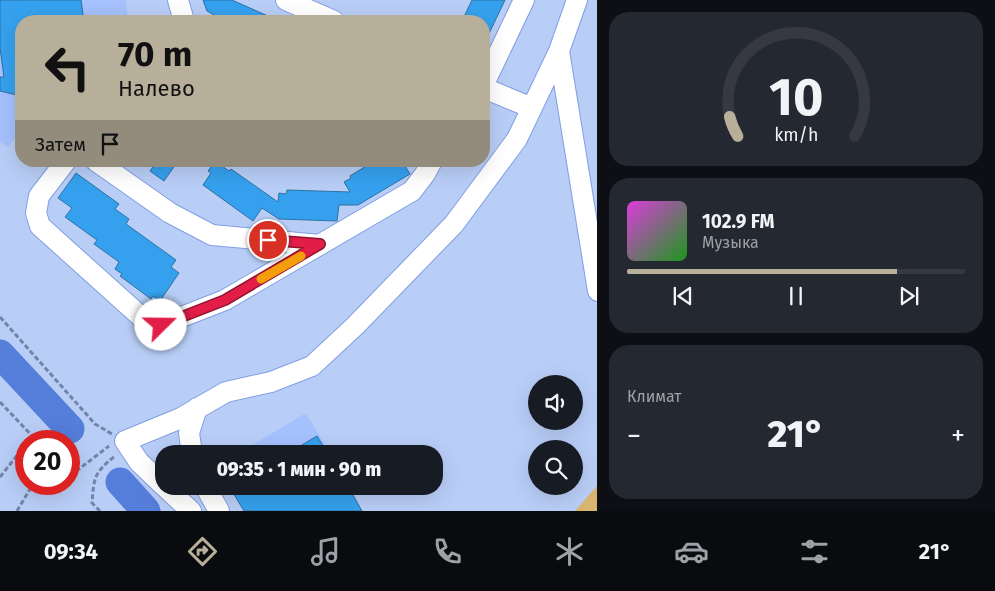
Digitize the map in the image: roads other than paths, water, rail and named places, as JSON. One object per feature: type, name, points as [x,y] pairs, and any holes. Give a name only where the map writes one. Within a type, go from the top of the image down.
[{"type":"street","points":[[178,0],[182,15]]},
{"type":"street","points":[[286,0],[320,15]]},
{"type":"street","points":[[490,71],[524,0]]},
{"type":"street","points":[[155,477],[120,445],[181,418],[226,392],[271,382],[312,366],[356,326],[454,224],[517,139],[560,51],[577,0]]},
{"type":"street","points":[[560,51],[597,281]]},
{"type":"street","points":[[490,90],[532,108]]},
{"type":"street","points":[[61,167],[39,196],[36,213],[40,226],[149,324],[161,325],[225,300],[412,191],[429,167]]},
{"type":"street","points":[[105,167],[170,213],[212,235],[320,244]]},
{"type":"street","points":[[191,445],[189,433],[197,408]]},
{"type":"street","points":[[174,495],[191,511]]},
{"type":"street","points":[[210,495],[219,511]]},
{"type":"waterway","points":[[0,354],[70,429]]},
{"type":"waterway","points":[[120,482],[146,511]]}]
